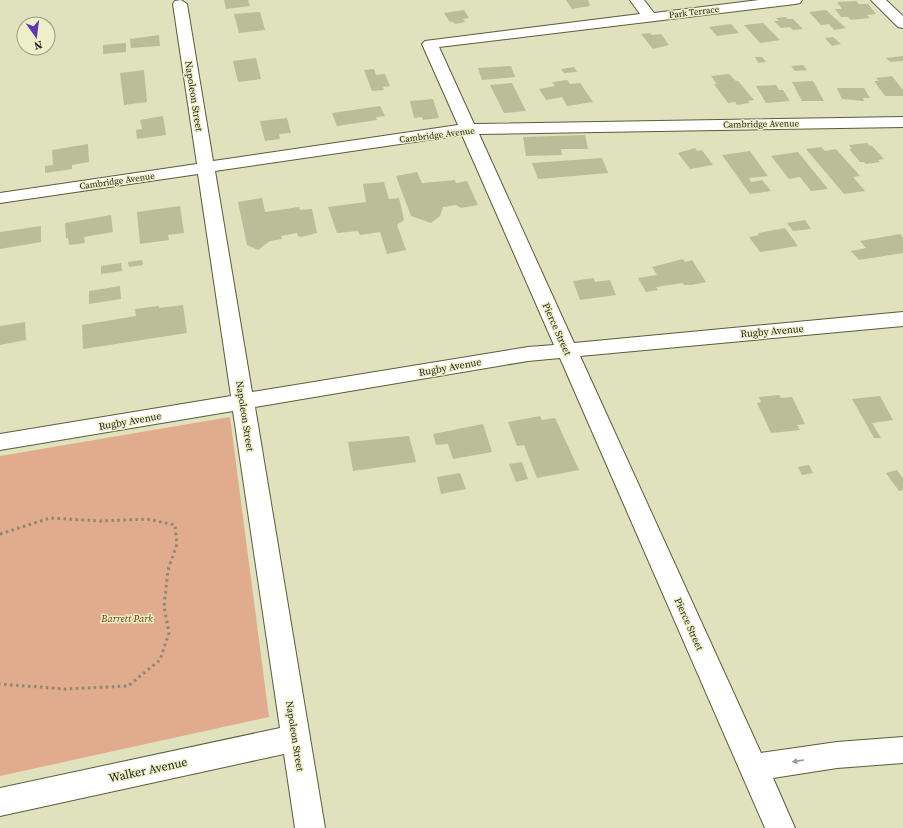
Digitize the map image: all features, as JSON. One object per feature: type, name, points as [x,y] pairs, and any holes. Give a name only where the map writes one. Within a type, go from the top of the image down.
[{"type":"street","points":[[637,0],[657,17]]},
{"type":"street","name":"Park Terrace","points":[[657,17],[796,0]]},
{"type":"street","points":[[878,0],[903,24]]},
{"type":"street","name":"Napoleon Street","points":[[180,4],[310,828]]},
{"type":"street","name":"Pierce Street","points":[[657,17],[430,44],[780,828]]},
{"type":"street","name":"Cambridge Avenue","points":[[0,198],[468,129],[903,122]]},
{"type":"street","name":"Rugby Avenue","points":[[0,442],[528,354],[903,319]]},
{"type":"street","name":"Walker Avenue","points":[[0,802],[296,738]]},
{"type":"street","points":[[753,768],[836,755],[903,750]]},
{"type":"path","points":[[0,534],[50,518],[101,521],[147,520],[175,526],[178,544],[168,570],[164,606],[168,633],[160,660],[128,686],[65,689],[0,684]]},
{"type":"green space","name":"Barrett Park","points":[[230,417],[269,717],[0,776],[0,456]]},
{"type":"building","points":[[224,0],[248,0],[250,6],[226,9]]},
{"type":"building","points":[[566,0],[588,0],[590,6],[572,9]]},
{"type":"building","points":[[856,1],[859,4],[868,4],[876,14],[867,15],[870,18],[851,20],[848,17],[841,17],[835,9],[842,9],[837,2]]},
{"type":"building","points":[[464,10],[469,18],[463,19],[465,22],[455,24],[450,22],[444,13]]},
{"type":"building","points":[[826,10],[846,28],[834,30],[829,24],[821,25],[809,12]]},
{"type":"building","points":[[260,12],[265,30],[239,33],[234,14]]},
{"type":"building","points":[[786,17],[788,19],[793,19],[803,29],[793,30],[790,27],[781,28],[774,21],[779,21],[776,18]]},
{"type":"building","points":[[763,23],[780,40],[760,43],[744,25]]},
{"type":"building","points":[[731,24],[739,33],[717,36],[709,27]]},
{"type":"building","points":[[650,33],[652,35],[661,34],[669,45],[653,49],[641,34]]},
{"type":"building","points":[[159,35],[160,46],[131,48],[130,39]]},
{"type":"building","points":[[833,37],[841,44],[832,46],[825,38]]},
{"type":"building","points":[[126,43],[126,52],[103,54],[103,45]]},
{"type":"building","points":[[903,56],[903,61],[890,62],[886,58]]},
{"type":"building","points":[[755,57],[762,57],[766,62],[758,63]]},
{"type":"building","points":[[256,58],[261,79],[238,82],[233,61]]},
{"type":"building","points":[[803,65],[807,70],[795,71],[791,66]]},
{"type":"building","points":[[511,66],[515,77],[482,80],[478,68]]},
{"type":"building","points":[[574,67],[577,72],[564,73],[561,69]]},
{"type":"building","points":[[374,69],[376,75],[385,74],[390,86],[383,87],[384,90],[372,91],[364,70]]},
{"type":"building","points":[[144,70],[147,102],[124,105],[120,73]]},
{"type":"building","points":[[729,74],[736,81],[738,81],[754,100],[748,101],[750,103],[737,105],[735,102],[728,103],[714,84],[717,84],[711,76]]},
{"type":"building","points":[[892,76],[903,90],[903,96],[885,96],[874,81],[879,81],[876,78]]},
{"type":"building","points":[[567,80],[570,84],[580,83],[593,102],[567,106],[562,97],[546,100],[539,89],[555,86],[552,82]]},
{"type":"building","points":[[813,81],[824,101],[802,101],[792,82]]},
{"type":"building","points":[[512,83],[526,111],[504,113],[490,85]]},
{"type":"building","points":[[776,85],[779,90],[783,90],[790,101],[766,103],[756,86]]},
{"type":"building","points":[[837,88],[864,88],[870,98],[863,98],[864,101],[842,99]]},
{"type":"building","points":[[433,99],[439,118],[423,120],[422,117],[414,118],[410,101]]},
{"type":"building","points":[[380,106],[385,116],[376,117],[377,120],[337,126],[332,113]]},
{"type":"building","points":[[163,116],[166,135],[137,139],[136,130],[142,129],[140,120]]},
{"type":"building","points":[[287,118],[291,133],[279,134],[280,139],[265,141],[260,121]]},
{"type":"building","points":[[585,135],[588,149],[561,149],[562,155],[526,156],[523,137]]},
{"type":"building","points":[[867,143],[872,146],[884,159],[878,160],[880,162],[866,164],[864,162],[860,162],[849,149],[852,149],[849,145]]},
{"type":"building","points":[[88,144],[89,162],[72,165],[72,169],[45,173],[45,166],[53,165],[52,150]]},
{"type":"building","points":[[821,147],[825,151],[836,149],[860,176],[853,177],[865,191],[844,194],[806,149]]},
{"type":"building","points":[[695,148],[697,151],[702,150],[713,165],[690,169],[678,153]]},
{"type":"building","points":[[750,151],[768,176],[749,178],[751,182],[762,180],[771,191],[750,194],[722,155]]},
{"type":"building","points":[[798,152],[828,189],[811,191],[800,177],[789,179],[771,156]]},
{"type":"building","points":[[602,158],[608,173],[538,179],[532,163]]},
{"type":"building","points":[[417,172],[422,183],[455,180],[456,183],[467,181],[478,205],[461,208],[456,205],[443,207],[440,216],[431,223],[411,216],[396,176]]},
{"type":"building","points":[[384,182],[389,199],[399,198],[404,220],[397,225],[406,250],[387,254],[380,232],[360,235],[358,231],[337,233],[328,207],[366,202],[363,184]]},
{"type":"building","points":[[262,198],[265,212],[299,207],[300,210],[312,209],[317,233],[301,237],[298,236],[297,233],[281,236],[282,239],[270,241],[258,250],[247,245],[238,202]]},
{"type":"building","points":[[180,206],[184,233],[168,235],[169,240],[140,244],[137,212]]},
{"type":"building","points":[[111,215],[113,232],[84,237],[85,243],[69,245],[68,238],[66,238],[65,223]]},
{"type":"building","points":[[805,220],[811,229],[793,231],[787,223]]},
{"type":"building","points":[[41,226],[41,242],[0,249],[0,232]]},
{"type":"building","points":[[785,228],[798,246],[760,252],[749,237],[759,235],[758,233]]},
{"type":"building","points":[[900,234],[903,238],[903,253],[859,260],[851,251],[866,248],[860,241]]},
{"type":"building","points":[[683,259],[685,262],[692,260],[706,282],[691,285],[684,285],[683,283],[656,287],[658,290],[646,292],[638,278],[657,275],[652,267]]},
{"type":"building","points":[[142,260],[143,265],[129,267],[128,262]]},
{"type":"building","points":[[121,263],[122,271],[101,274],[101,266]]},
{"type":"building","points":[[594,278],[595,282],[610,280],[616,295],[580,300],[573,281]]},
{"type":"building","points":[[120,286],[121,299],[89,304],[89,291]]},
{"type":"building","points":[[183,305],[187,333],[83,349],[82,325],[136,316],[135,309]]},
{"type":"building","points":[[25,322],[26,340],[0,345],[0,326]]},
{"type":"building","points":[[779,395],[781,398],[792,397],[805,424],[797,425],[800,430],[771,433],[757,403],[761,402],[759,397]]},
{"type":"building","points":[[880,396],[893,420],[872,423],[881,438],[874,438],[852,399]]},
{"type":"building","points":[[540,416],[542,420],[555,418],[579,470],[537,478],[524,445],[517,446],[508,422]]},
{"type":"building","points":[[483,424],[492,452],[453,459],[448,444],[436,445],[433,434]]},
{"type":"building","points":[[409,436],[416,462],[353,471],[348,442]]},
{"type":"building","points":[[522,462],[528,479],[516,482],[509,464]]},
{"type":"building","points":[[809,465],[813,473],[802,475],[798,467]]},
{"type":"building","points":[[897,470],[903,478],[903,490],[899,491],[886,473]]},
{"type":"building","points":[[460,473],[466,489],[441,494],[437,477]]}]
